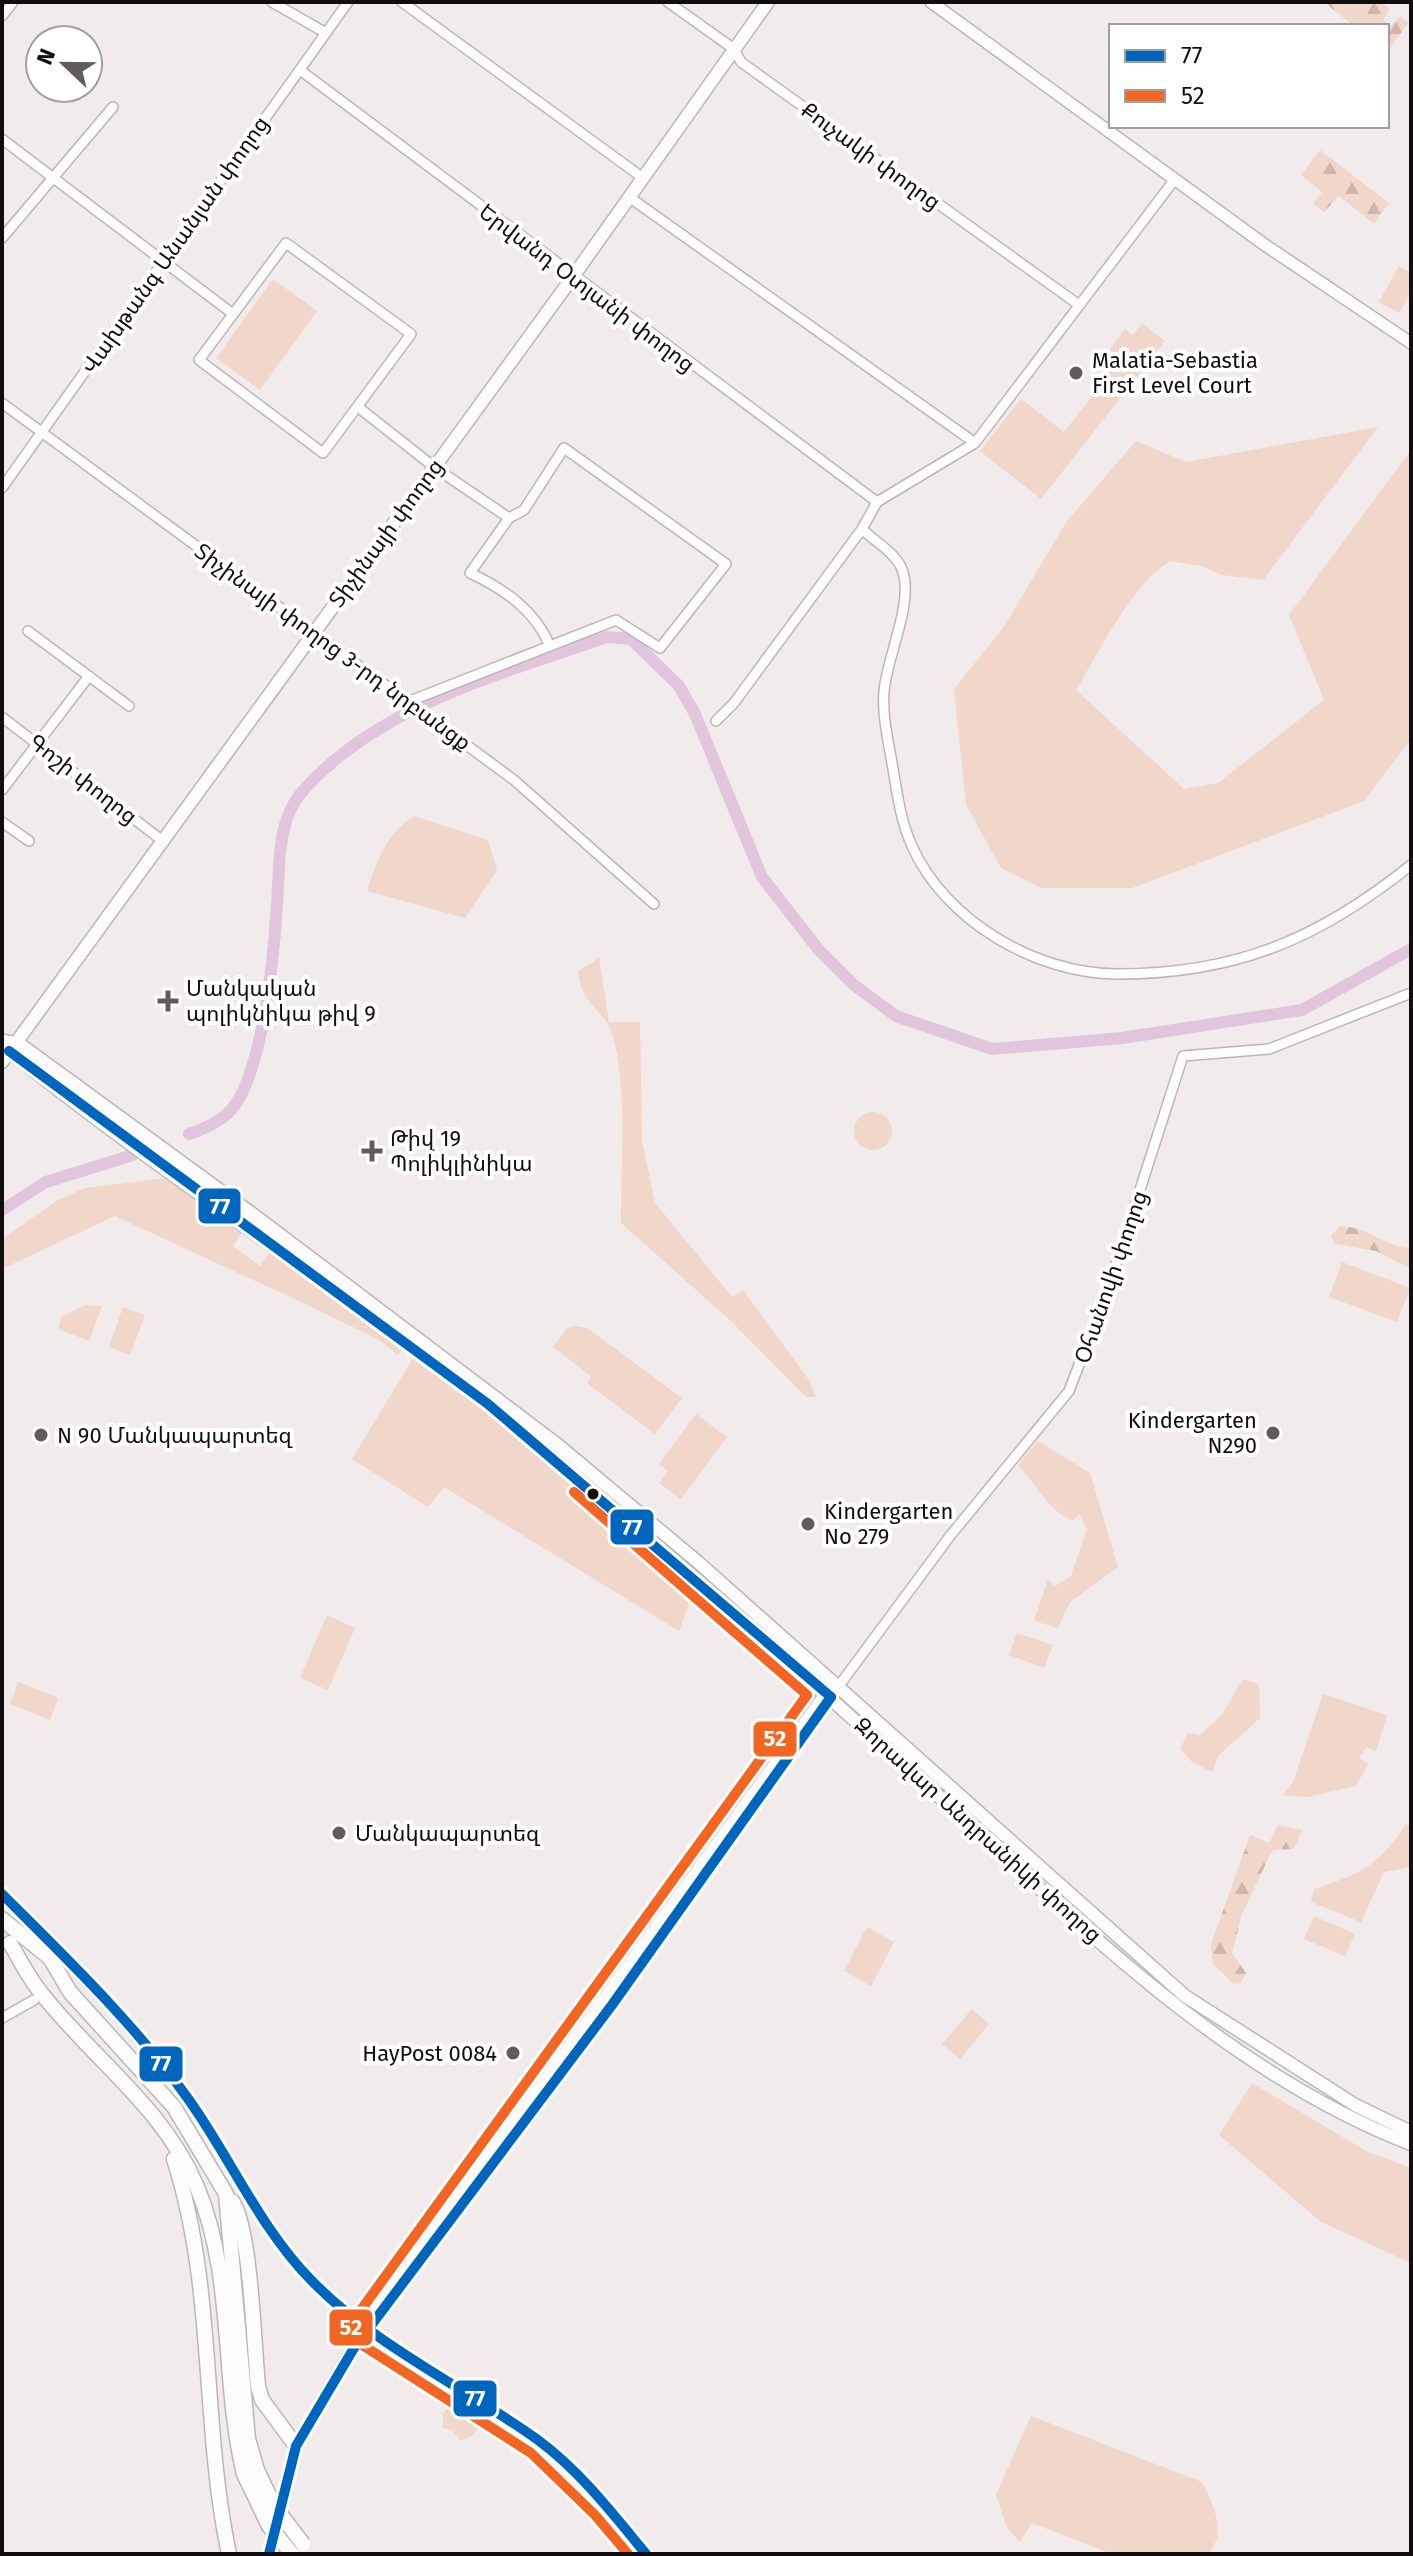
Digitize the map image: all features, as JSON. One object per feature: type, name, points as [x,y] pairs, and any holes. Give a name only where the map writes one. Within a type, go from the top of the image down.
[{"type":"highway","points":[[2,1919],[72,1973]]},
{"type":"highway","points":[[6,1939],[50,1958],[70,1992],[174,2107],[226,2194],[239,2218],[249,2283],[258,2386],[262,2400],[296,2446]]},
{"type":"highway","points":[[6,1939],[40,1993],[156,2119],[196,2184],[218,2251],[227,2379],[250,2472],[303,2551]]},
{"type":"highway","points":[[167,2136],[188,2203],[200,2264],[219,2500],[229,2554]]},
{"type":"highway","points":[[226,2194],[250,2472]]},
{"type":"main road","name":"Տիչինայի փողոց","points":[[6,1047],[164,842],[768,2]]},
{"type":"main road","name":"Զորավար Անդրանիկի փողոց","points":[[6,1047],[412,1339],[616,1502],[1185,1996],[1355,2105],[1411,2132]]},
{"type":"main road","name":"Զորավար Անդրանիկի փողոց","points":[[832,1690],[1170,2003],[1349,2117],[1411,2144]]},
{"type":"main road","name":"Օհանովի փողոց","points":[[269,2554],[296,2446],[354,2348],[612,2005],[832,1690]]},
{"type":"main road","points":[[2,1894],[188,2098],[288,2254],[366,2330],[540,2442],[605,2505],[646,2554]]},
{"type":"street","points":[[2,16],[13,2]]},
{"type":"street","points":[[272,2],[326,33]]},
{"type":"street","name":"Վախթանգ Անանյան փողոց","points":[[2,488],[348,2]]},
{"type":"street","points":[[402,2],[643,178]]},
{"type":"street","name":"Քուչակի փողոց","points":[[668,2],[734,49],[741,62],[1079,305]]},
{"type":"street","points":[[931,2],[1175,179],[1411,343]]},
{"type":"street","name":"Երվանդ Օտյանի փողոց","points":[[300,70],[572,278],[877,502]]},
{"type":"street","points":[[2,238],[113,107]]},
{"type":"street","points":[[2,139],[233,314]]},
{"type":"street","points":[[716,721],[734,703],[862,529],[877,502],[975,443],[1175,179]]},
{"type":"street","points":[[629,197],[975,443]]},
{"type":"street","points":[[286,243],[408,330],[409,337],[323,453],[200,364],[201,357],[233,314],[286,243]]},
{"type":"street","name":"Տիչինայի փողոց 3-րդ նրբանցք","points":[[2,403],[514,780],[604,856],[654,904]]},
{"type":"street","points":[[358,407],[434,467],[509,518]]},
{"type":"street","points":[[410,701],[550,646],[616,620],[660,648],[726,564],[564,448],[524,510],[509,518],[470,573],[515,599],[541,624],[550,646]]},
{"type":"street","points":[[862,529],[895,557],[903,571],[905,590],[884,693],[899,807],[911,844],[927,874],[948,899],[1013,945],[1065,969],[1097,974],[1184,971],[1232,964],[1276,950],[1311,931],[1411,865]]},
{"type":"street","points":[[28,631],[129,706]]},
{"type":"street","points":[[2,790],[89,676]]},
{"type":"street","name":"Գոշի փողոց","points":[[2,717],[164,842]]},
{"type":"street","points":[[2,822],[29,841]]},
{"type":"street","name":"Օհանովի փողոց","points":[[832,1690],[998,1474],[1048,1421],[1069,1391],[1082,1365],[1183,1056],[1269,1049],[1411,993]]},
{"type":"street","points":[[2,2018],[34,2000]]},
{"type":"green space","points":[[1324,2],[1381,2],[1390,9],[1383,20],[1388,24],[1352,24]]},
{"type":"green space","points":[[1400,16],[1408,23],[1389,50],[1389,24],[1391,26]]},
{"type":"green space","points":[[1320,150],[1389,203],[1374,224],[1339,196],[1324,212],[1313,204],[1322,192],[1301,175]]},
{"type":"green space","points":[[1399,266],[1411,273],[1411,292],[1399,313],[1379,302]]},
{"type":"green space","points":[[273,279],[317,311],[260,390],[216,358]]},
{"type":"green space","points":[[1142,323],[1165,341],[1041,499],[980,451],[1021,399],[1064,432],[1108,376],[1104,372],[1115,357],[1108,351],[1125,329],[1133,335]]},
{"type":"green space","points":[[1378,427],[1263,580],[1222,575],[1201,566],[1170,561],[1129,602],[1076,690],[1184,789],[1218,783],[1324,700],[1289,615],[1411,450],[1411,739],[1364,801],[1132,888],[1041,888],[1001,868],[966,805],[954,689],[1003,628],[1067,521],[1136,441],[1186,462]]},
{"type":"green space","points":[[414,816],[488,840],[497,870],[465,918],[367,891],[390,839]]},
{"type":"green space","points":[[599,958],[609,1022],[640,1022],[642,1141],[655,1203],[732,1297],[743,1290],[809,1380],[816,1397],[806,1397],[731,1321],[621,1223],[622,1108],[618,1062],[611,1029],[584,994],[578,971]]},
{"type":"green space","points":[[873,1112],[887,1117],[892,1131],[887,1145],[873,1150],[859,1145],[854,1131],[859,1117]]},
{"type":"green space","points":[[174,1177],[248,1224],[233,1246],[260,1266],[276,1244],[407,1340],[398,1355],[378,1339],[115,1216],[2,1269],[2,1239],[58,1200],[85,1188]]},
{"type":"green space","points":[[1340,1226],[1359,1229],[1392,1244],[1411,1248],[1411,1269],[1376,1251],[1335,1244],[1331,1236]]},
{"type":"green space","points":[[1342,1262],[1410,1288],[1397,1322],[1329,1297]]},
{"type":"green space","points":[[85,1305],[102,1306],[89,1341],[58,1329],[61,1317]]},
{"type":"green space","points":[[123,1307],[145,1315],[130,1355],[109,1347]]},
{"type":"green space","points":[[567,1328],[587,1328],[682,1398],[655,1434],[587,1383],[591,1376],[553,1347]]},
{"type":"green space","points":[[418,1350],[696,1586],[679,1631],[444,1487],[428,1507],[352,1459]]},
{"type":"green space","points":[[696,1414],[727,1437],[681,1499],[659,1483],[668,1471],[659,1464]]},
{"type":"green space","points":[[1038,1441],[1090,1473],[1118,1567],[1070,1602],[1058,1628],[1034,1621],[1048,1579],[1055,1586],[1071,1576],[1087,1529],[1079,1514],[1073,1521],[1056,1510],[1018,1465]]},
{"type":"green space","points":[[327,1615],[355,1628],[328,1690],[300,1678]]},
{"type":"green space","points":[[1017,1633],[1053,1645],[1044,1668],[1009,1655]]},
{"type":"green space","points":[[1243,1679],[1259,1684],[1260,1718],[1219,1755],[1212,1772],[1192,1762],[1180,1749],[1188,1733],[1200,1735],[1221,1716]]},
{"type":"green space","points":[[18,1682],[58,1698],[50,1720],[10,1704]]},
{"type":"green space","points":[[1323,1694],[1387,1715],[1376,1751],[1366,1747],[1359,1758],[1368,1764],[1356,1786],[1307,1797],[1283,1795],[1293,1782]]},
{"type":"green space","points":[[1406,1824],[1411,1827],[1411,1867],[1384,1872],[1361,1922],[1311,1902],[1314,1889],[1356,1873],[1377,1859]]},
{"type":"green space","points":[[1278,1825],[1302,1830],[1294,1849],[1274,1850],[1269,1857],[1242,1914],[1232,1953],[1246,1973],[1241,1983],[1234,1984],[1213,1964],[1211,1944],[1250,1835],[1269,1843]]},
{"type":"green space","points":[[1314,1916],[1355,1934],[1345,1956],[1304,1939]]},
{"type":"green space","points":[[867,1927],[894,1942],[871,1986],[844,1971]]},
{"type":"green space","points":[[972,2009],[989,2024],[960,2059],[942,2044]]},
{"type":"green space","points":[[1252,2083],[1368,2152],[1411,2168],[1411,2263],[1321,2222],[1219,2135]]},
{"type":"green space","points":[[452,2401],[482,2423],[472,2436],[461,2441],[452,2430],[443,2428],[443,2414]]},
{"type":"green space","points":[[1031,2416],[1202,2482],[1217,2518],[1214,2546],[1208,2554],[1112,2554],[1032,2523],[1020,2542],[1007,2528],[996,2495]]},
{"type":"waterway","points":[[189,1134],[212,1125],[231,1110],[251,1070],[270,982],[283,832],[301,793],[331,763],[403,715],[483,680],[606,637],[631,639],[679,686],[695,714],[762,877],[818,949],[854,985],[896,1016],[992,1049],[1122,1038],[1302,1010],[1411,949]]},
{"type":"waterway","points":[[2,1210],[46,1182],[133,1155]]},
{"type":"transit line","name":"77","points":[[9,1051],[488,1404],[831,1697]]},
{"type":"transit line","name":"52","points":[[574,1492],[807,1695],[353,2321],[350,2330],[356,2341],[531,2453],[595,2515],[628,2554]]},
{"type":"transit line","name":"77","points":[[269,2554],[296,2446],[354,2348],[612,2005],[831,1697]]},
{"type":"transit line","name":"77","points":[[2,1894],[100,1993],[168,2072],[276,2238],[311,2280],[363,2326],[553,2452],[595,2494],[646,2554]]},
{"type":"place","name":"Malatia-Sebastia First Level Court","points":[[1076,373]]},
{"type":"place","name":"Մանկական պոլիկնիկա թիվ 9","points":[[168,1001]]},
{"type":"place","name":"Թիվ 19 Պոլիկլինիկա","points":[[372,1151]]},
{"type":"place","name":"Kindergarten N290","points":[[1273,1433]]},
{"type":"place","name":"N 90 Մանկապարտեզ","points":[[41,1435]]},
{"type":"place","name":"Kindergarten No 279","points":[[808,1524]]},
{"type":"place","name":"Մանկապարտեզ","points":[[339,1833]]},
{"type":"place","name":"HayPost 0084","points":[[513,2053]]}]
